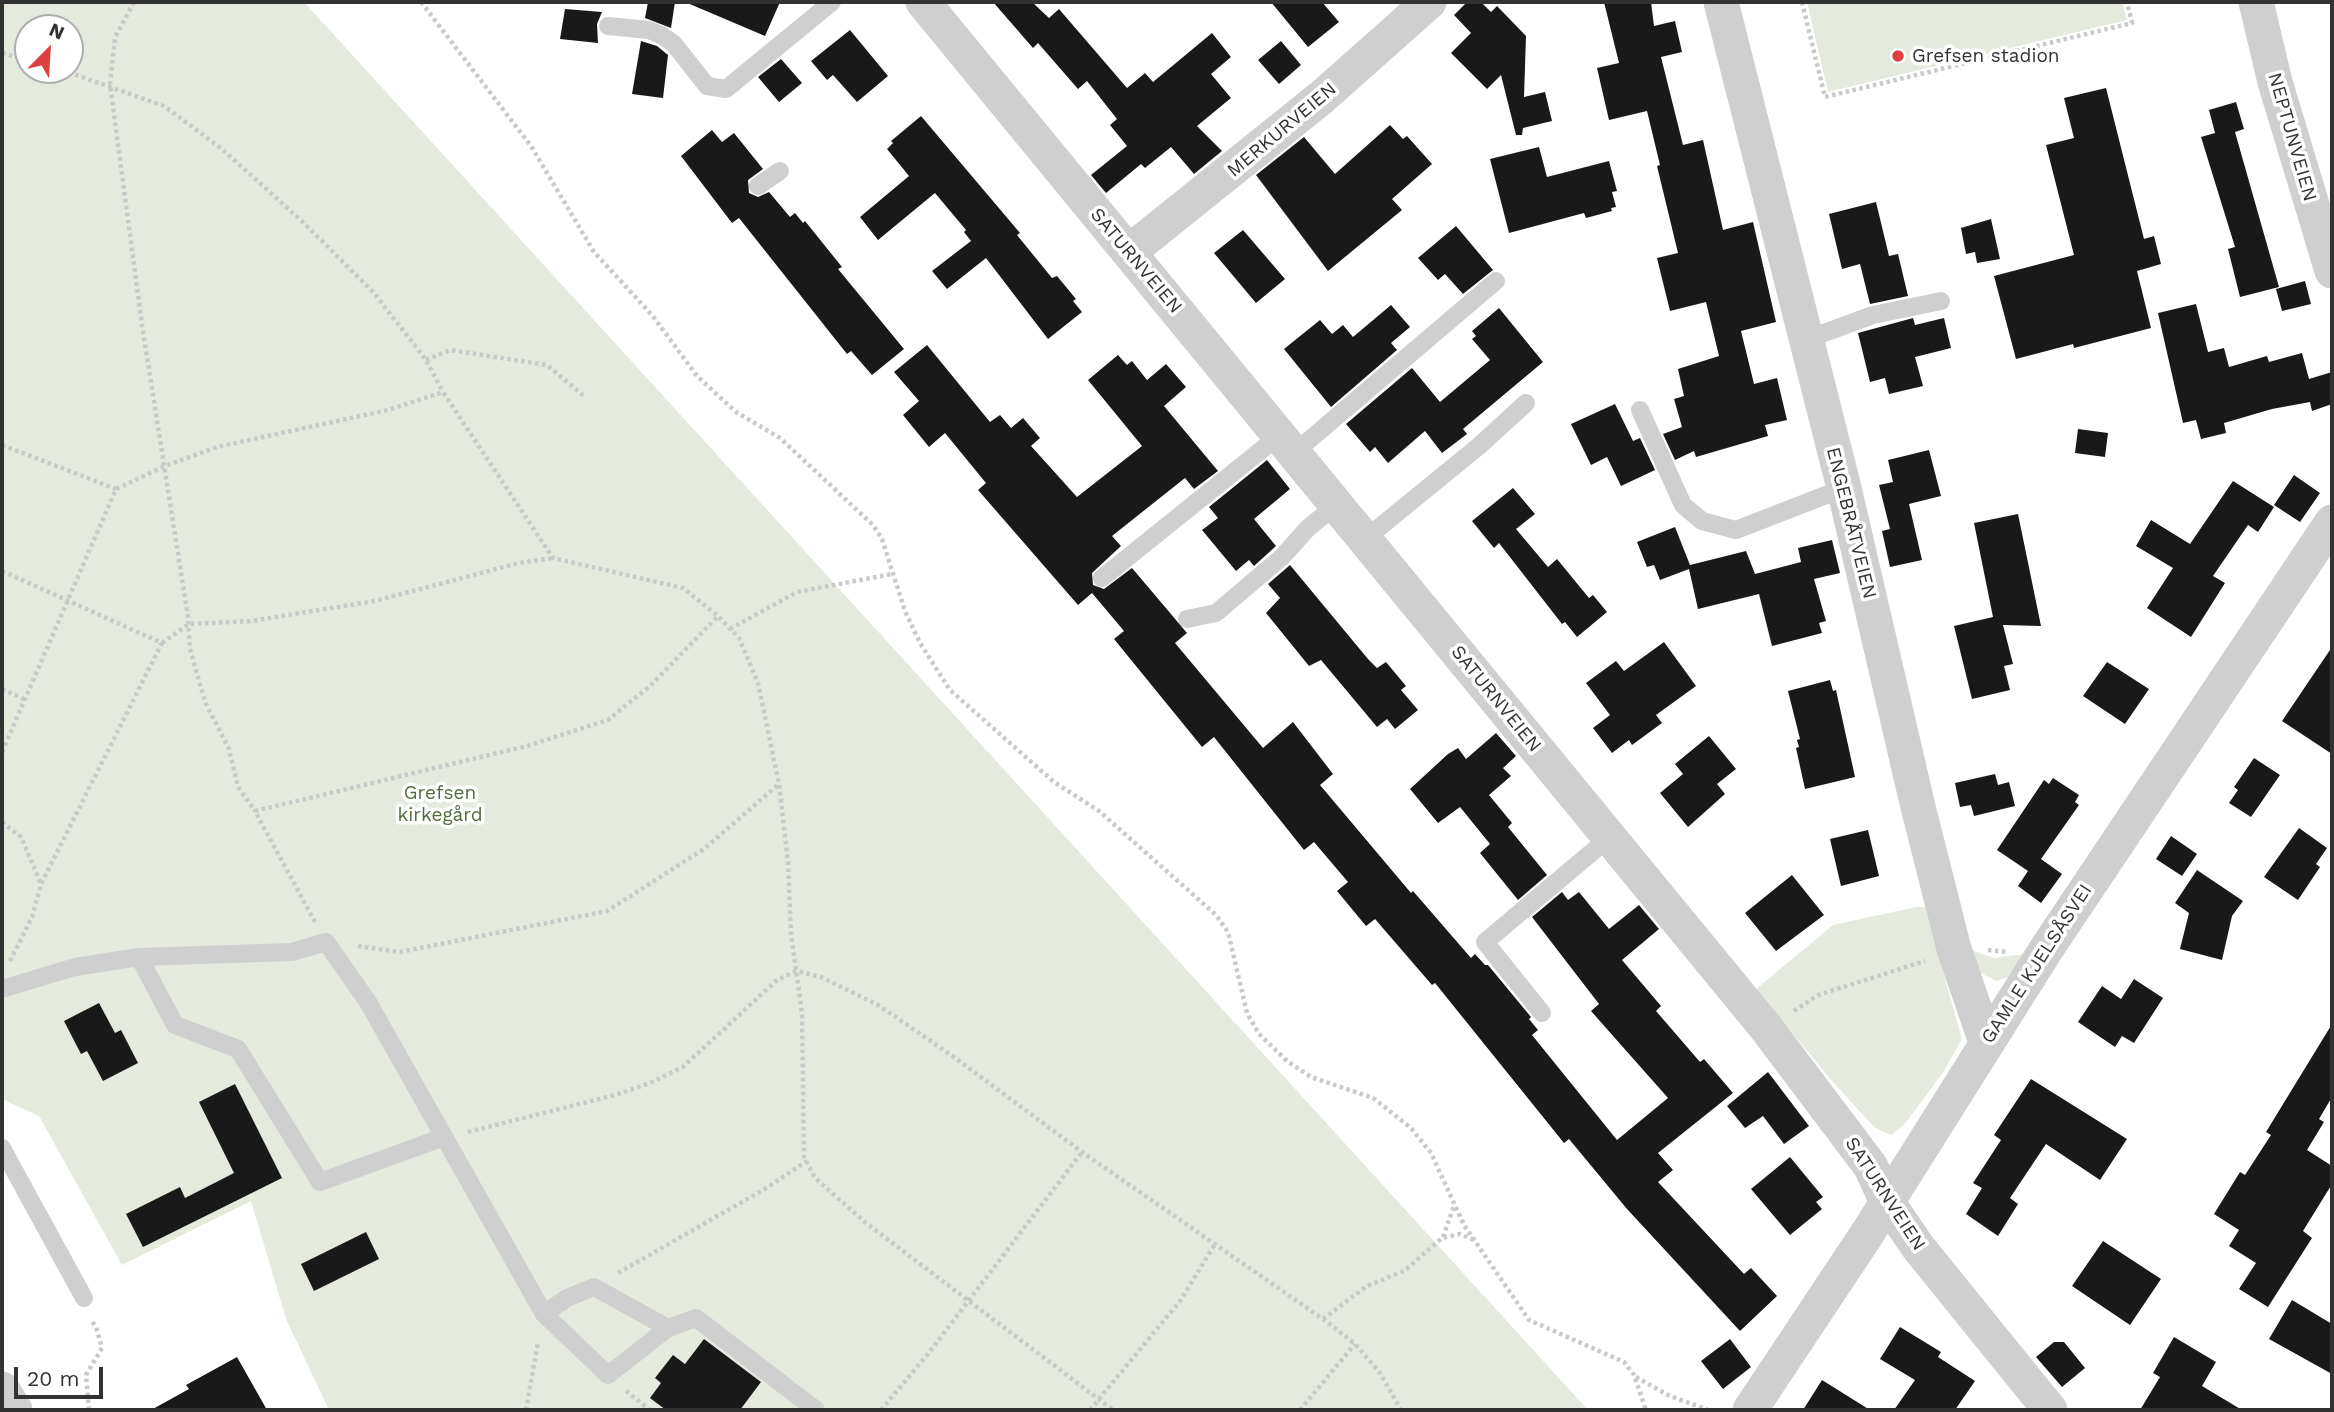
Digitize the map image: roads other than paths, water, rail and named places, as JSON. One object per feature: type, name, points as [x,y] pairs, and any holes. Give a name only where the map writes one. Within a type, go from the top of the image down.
[{"type":"street","name":"SATURNVEIEN","points":[[923,2],[1137,269],[1288,444],[1372,556],[1579,788],[1609,837],[1767,1029],[1871,1167],[1886,1200],[1919,1247],[2050,1410]]},
{"type":"street","name":"MERKURVEIEN","points":[[1137,269],[1429,2]]},
{"type":"street","name":"ENGEBRÅTVEIEN","points":[[1721,2],[1844,488],[1917,807],[1954,948],[1986,1042]]},
{"type":"street","name":"NEPTUNVEIEN","points":[[2256,2],[2275,82],[2332,271]]},
{"type":"street","name":"GAMLE KJELSÅSVEI","points":[[1750,1410],[2047,948],[2332,522]]},
{"type":"street","points":[[2,1389],[15,1410]]},
{"type":"lane","points":[[608,26],[649,30],[663,36],[674,44],[707,86],[717,90],[726,89],[832,2]]},
{"type":"lane","points":[[758,186],[780,171]]},
{"type":"lane","points":[[1102,578],[1288,444],[1496,281]]},
{"type":"lane","points":[[1805,340],[1873,315],[1941,301]]},
{"type":"lane","points":[[1372,556],[1479,446],[1526,403]]},
{"type":"lane","points":[[1640,410],[1683,505],[1702,521],[1735,530],[1844,488]]},
{"type":"lane","points":[[1187,619],[1216,613],[1282,557],[1308,528],[1336,505]]},
{"type":"lane","points":[[1542,1013],[1485,942],[1609,837]]},
{"type":"lane","points":[[2,989],[75,967],[139,957],[292,952],[326,942],[368,1002],[544,1314],[608,1375],[668,1328],[696,1318],[816,1410]]},
{"type":"lane","points":[[139,957],[175,1025],[238,1048],[320,1182],[444,1137]]},
{"type":"lane","points":[[2,1148],[84,1298]]},
{"type":"lane","points":[[544,1314],[567,1298],[594,1287],[668,1328]]},
{"type":"place","name":"Grefsen stadion","points":[[1898,56]]},
{"type":"park label","name":"Grefsen kirkegård","points":[[440,804]]}]
